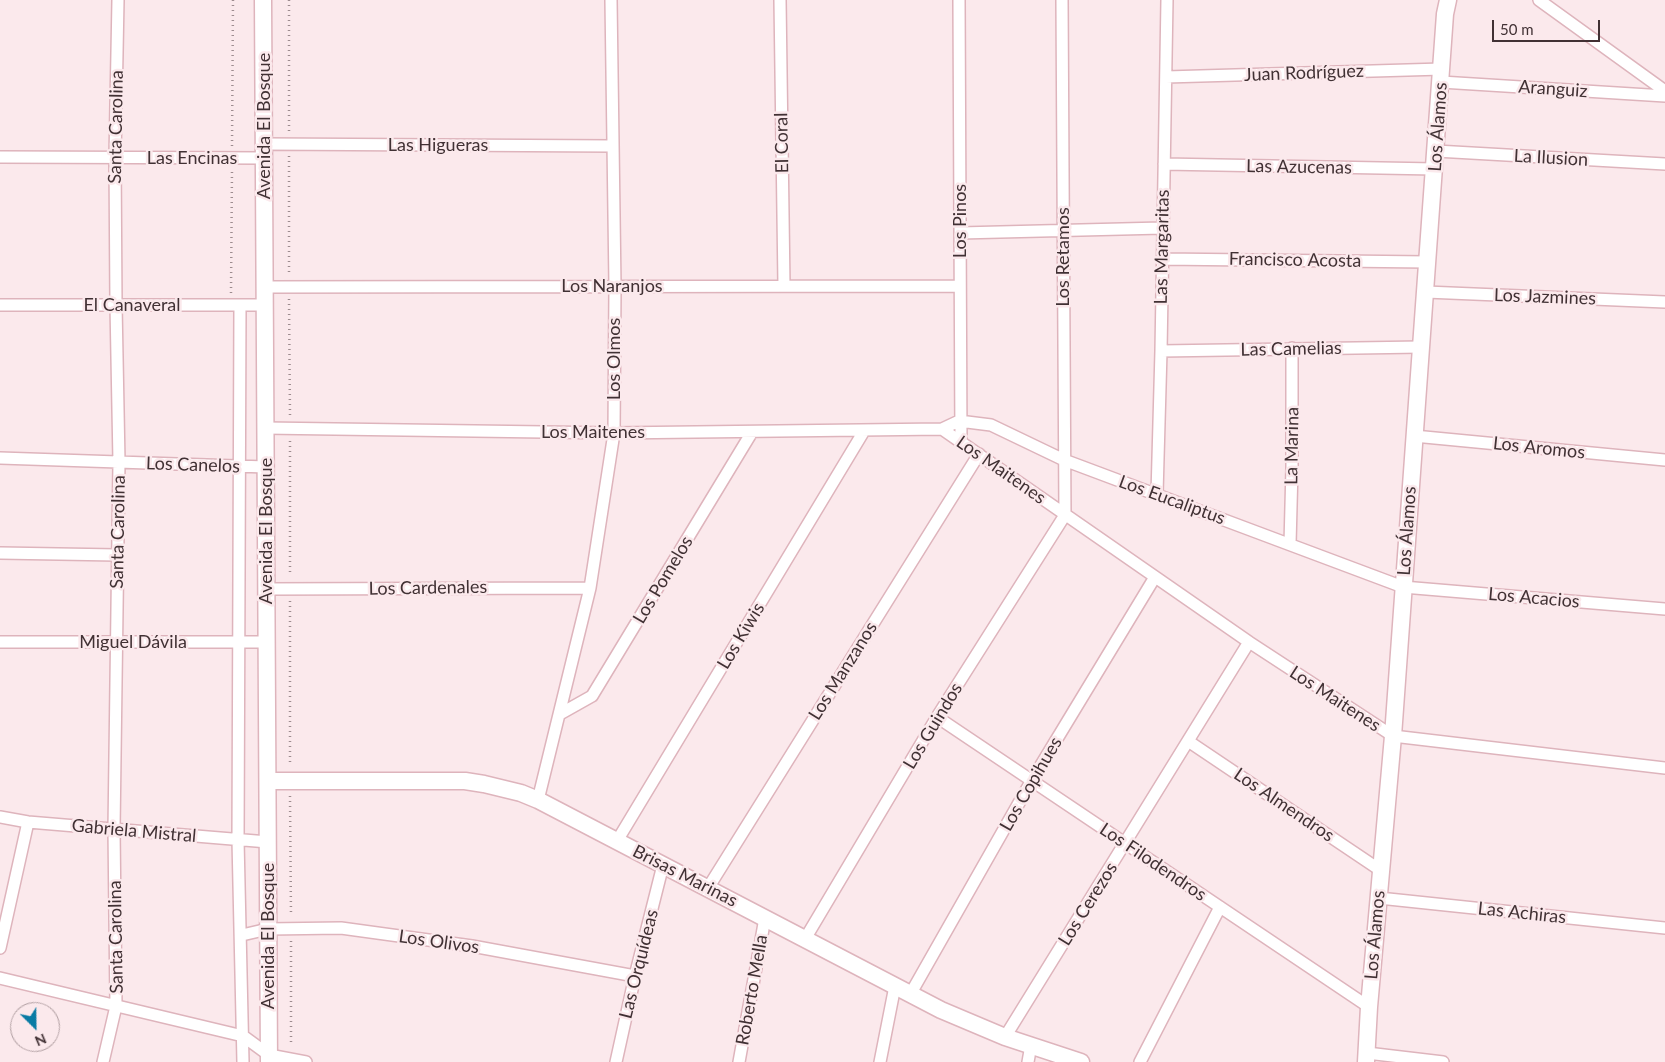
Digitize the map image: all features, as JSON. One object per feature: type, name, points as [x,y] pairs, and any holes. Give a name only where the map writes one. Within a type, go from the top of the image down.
[{"type":"street","name":"Santa Carolina","points":[[103,1062],[116,1006],[114,829],[119,462],[115,158],[118,0]]},
{"type":"street","name":"Avenida El Bosque","points":[[263,0],[269,1059]]},
{"type":"street","name":"Los Olmos","points":[[538,800],[590,588],[614,433],[615,286],[611,0]]},
{"type":"street","name":"El Coral","points":[[780,0],[784,286]]},
{"type":"street","name":"Los Pinos","points":[[959,0],[960,442]]},
{"type":"street","name":"Los Retamos","points":[[1062,0],[1065,515]]},
{"type":"street","name":"Las Margaritas","points":[[1157,494],[1167,0]]},
{"type":"street","name":"Los Álamos","points":[[1366,1058],[1448,0]]},
{"type":"street","points":[[1539,0],[1665,91]]},
{"type":"street","name":"Juan Rodríguez","points":[[1166,77],[1442,75]]},
{"type":"street","name":"Aranguiz","points":[[1442,75],[1665,96]]},
{"type":"street","name":"Las Higueras","points":[[264,151],[289,144],[613,146]]},
{"type":"street","name":"Las Encinas","points":[[0,157],[115,158],[264,151]]},
{"type":"street","name":"La Ilusion","points":[[1436,151],[1665,164]]},
{"type":"street","name":"Las Azucenas","points":[[1164,164],[1435,169]]},
{"type":"street","points":[[960,233],[1162,228]]},
{"type":"street","name":"Francisco Acosta","points":[[1162,258],[1428,262]]},
{"type":"street","name":"Los Naranjos","points":[[265,288],[960,286]]},
{"type":"street","name":"Los Jazmines","points":[[1426,292],[1665,302]]},
{"type":"street","name":"El Canaveral","points":[[0,305],[265,305]]},
{"type":"street","name":"Avenida El Bosque","points":[[240,305],[238,840],[242,935],[243,1062]]},
{"type":"street","name":"Las Camelias","points":[[1161,351],[1421,347]]},
{"type":"street","name":"La Marina","points":[[1290,544],[1292,348]]},
{"type":"street","points":[[942,429],[960,421]]},
{"type":"street","name":"Los Eucaliptus","points":[[960,421],[991,425],[1064,460],[1403,587]]},
{"type":"street","name":"Los Maitenes","points":[[265,428],[614,433],[942,429],[1248,642],[1392,736],[1665,768]]},
{"type":"street","name":"Los Kiwis","points":[[617,841],[864,431]]},
{"type":"street","name":"Los Pomelos","points":[[560,714],[592,696],[752,432]]},
{"type":"street","name":"Los Aromos","points":[[1414,436],[1665,460]]},
{"type":"street","name":"Los Manzanos","points":[[708,888],[979,454]]},
{"type":"street","name":"Los Canelos","points":[[0,458],[266,467]]},
{"type":"street","name":"Los Guindos","points":[[805,939],[937,717],[1065,515]]},
{"type":"street","points":[[0,553],[117,555]]},
{"type":"street","name":"Los Copihues","points":[[910,994],[1032,780],[1155,577]]},
{"type":"street","name":"Los Acacios","points":[[1403,587],[1665,609]]},
{"type":"street","name":"Los Cardenales","points":[[266,589],[590,588]]},
{"type":"street","name":"Miguel Dávila","points":[[0,642],[267,642]]},
{"type":"street","name":"Los Cerezos","points":[[1005,1037],[1248,642]]},
{"type":"street","name":"Los Filodendros","points":[[937,717],[1369,1007]]},
{"type":"street","name":"Los Almendros","points":[[1188,741],[1380,870]]},
{"type":"street","name":"Brisas Marinas","points":[[268,781],[465,781],[503,788],[538,800],[965,1021],[1005,1037],[1081,1062]]},
{"type":"street","name":"Gabriela Mistral","points":[[0,818],[268,842]]},
{"type":"street","points":[[0,948],[28,822]]},
{"type":"street","name":"Las Orquídeas","points":[[616,1062],[635,976],[664,865]]},
{"type":"street","name":"Las Achiras","points":[[1379,898],[1665,928]]},
{"type":"street","points":[[1140,1062],[1220,907]]},
{"type":"street","name":"Roberto Mella","points":[[739,1062],[765,918]]},
{"type":"street","name":"Los Olivos","points":[[242,935],[268,928],[341,928],[472,946],[635,976]]},
{"type":"street","points":[[0,978],[243,1036],[269,1059],[291,1059],[306,1062]]},
{"type":"street","points":[[880,1062],[895,986]]},
{"type":"street","points":[[1028,1062],[1031,1045]]},
{"type":"street","points":[[1366,1058],[1443,1062]]},
{"type":"path","points":[[288,0],[291,1059]]}]
